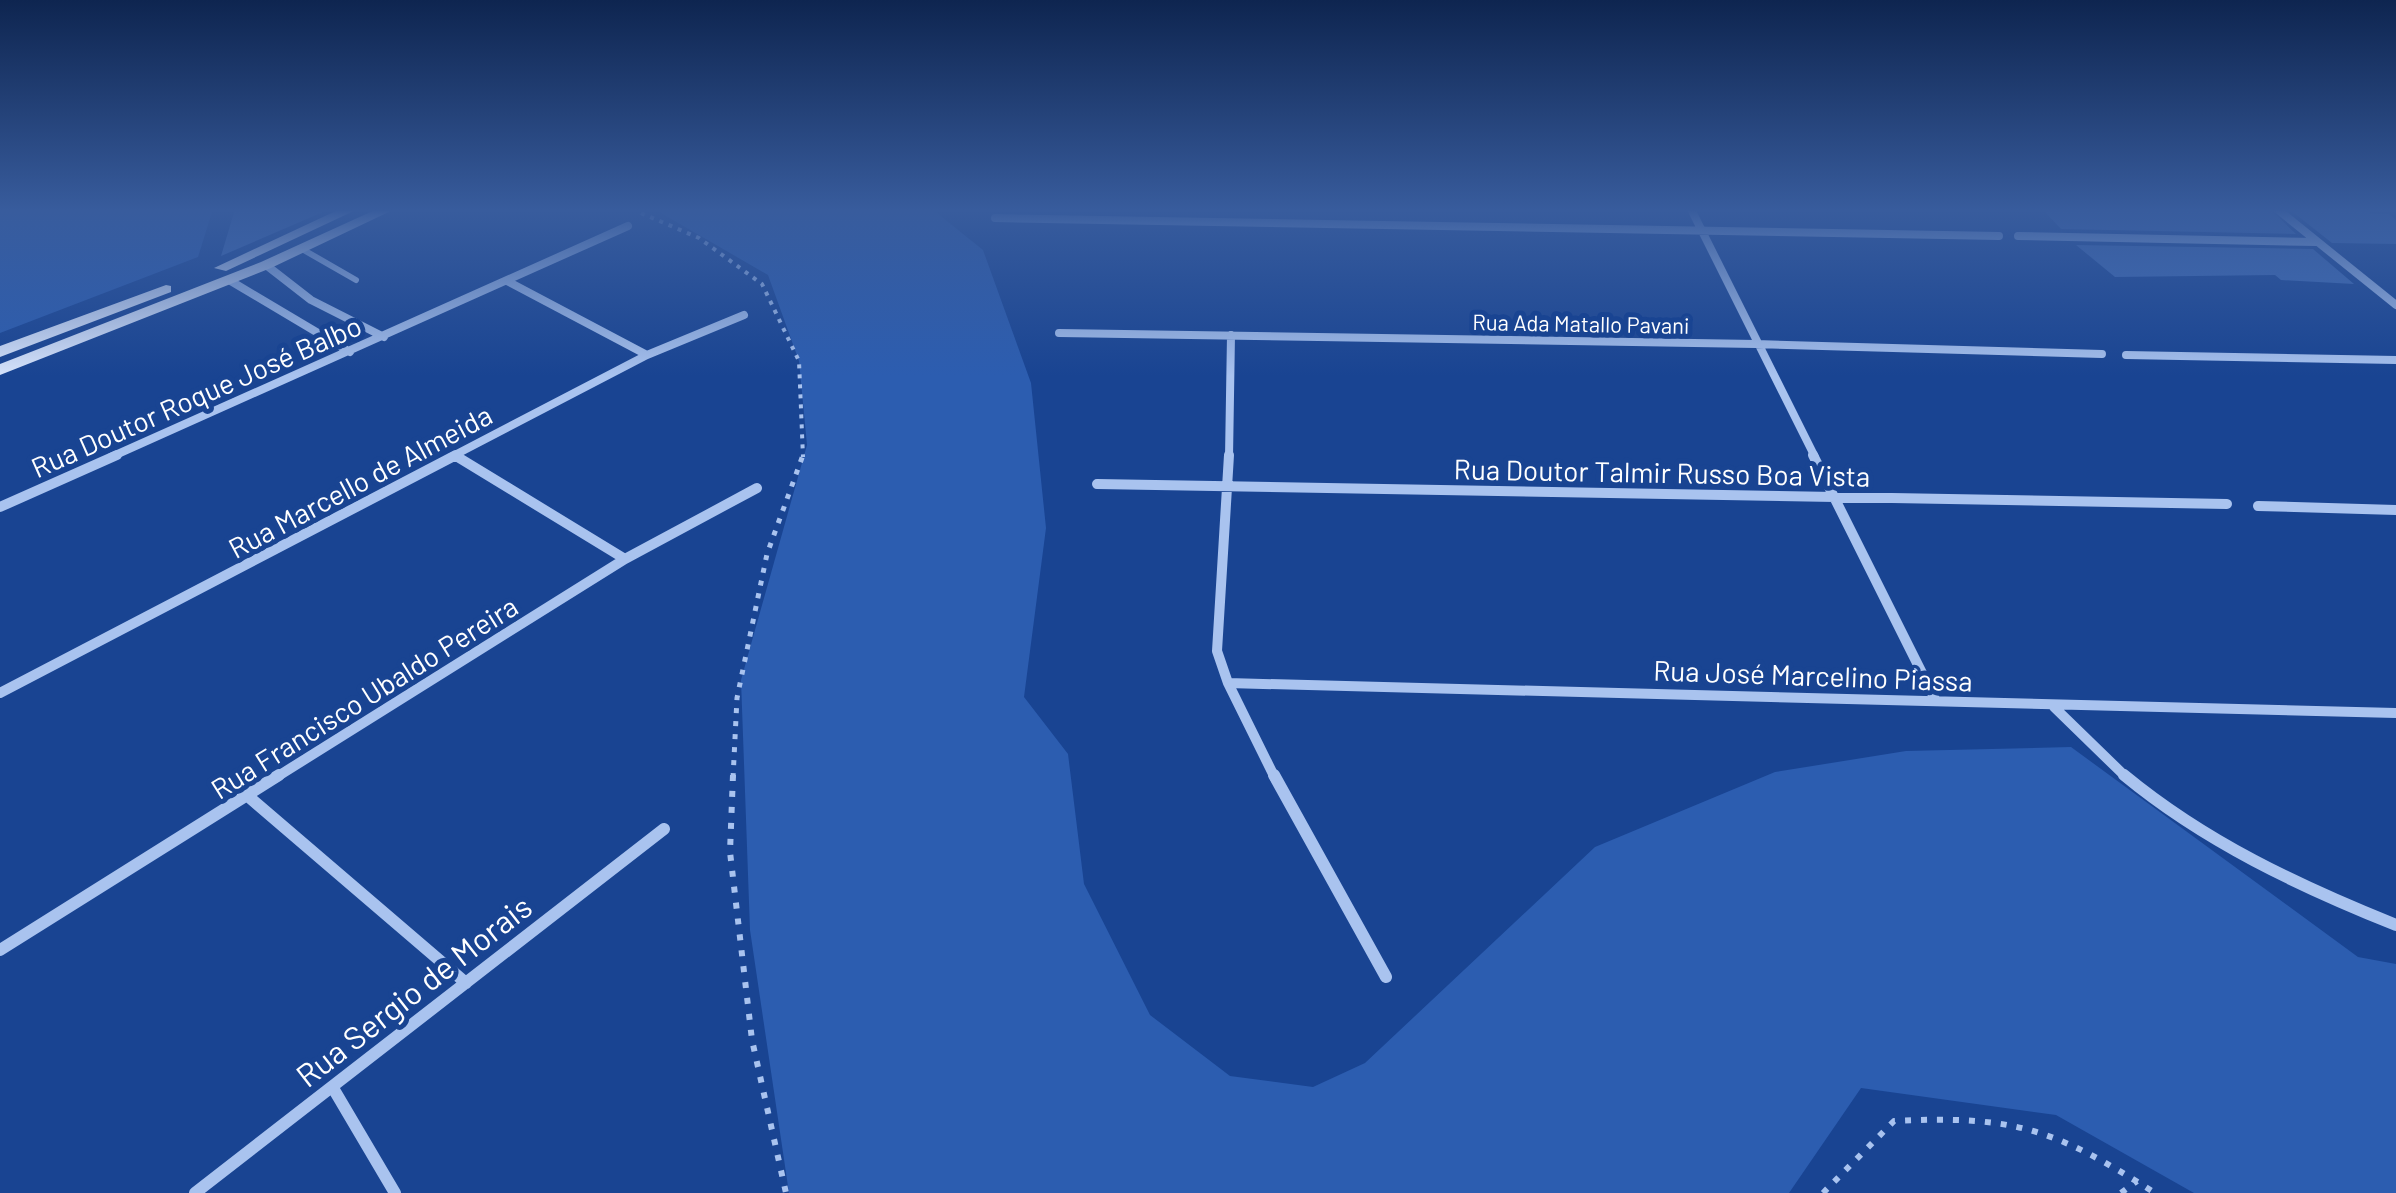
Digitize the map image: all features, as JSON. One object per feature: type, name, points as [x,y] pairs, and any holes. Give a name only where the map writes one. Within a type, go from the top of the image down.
[{"type":"main road","points":[[0,352],[230,265]]},
{"type":"main road","points":[[0,370],[266,265]]},
{"type":"street","points":[[266,265],[311,300],[384,337]]},
{"type":"street","name":"Rua Doutor Roque José Balbo","points":[[0,507],[544,265]]},
{"type":"street","points":[[1717,265],[1838,498],[1935,699]]},
{"type":"street","points":[[2345,265],[2396,305]]},
{"type":"street","points":[[229,280],[350,352]]},
{"type":"street","points":[[507,282],[647,355]]},
{"type":"street","name":"Rua Marcello de Almeida","points":[[0,694],[647,355],[744,314]]},
{"type":"street","name":"Rua Ada Matallo Pavani","points":[[1059,333],[1756,344],[2102,354]]},
{"type":"street","points":[[1231,335],[1229,486],[1217,651],[1228,682],[1292,812],[1386,977]]},
{"type":"street","points":[[2126,354],[2396,360]]},
{"type":"street","points":[[456,456],[625,559]]},
{"type":"street","name":"Rua Doutor Talmir Russo Boa Vista","points":[[1097,484],[2227,504]]},
{"type":"street","name":"Rua Francisco Ubaldo Pereira","points":[[0,950],[625,559],[756,488]]},
{"type":"street","points":[[2258,506],[2396,510]]},
{"type":"street","name":"Rua José Marcelino Piassa","points":[[1228,682],[1935,699],[2054,707],[2396,713]]},
{"type":"street","points":[[2054,707],[2129,780],[2194,827],[2266,870],[2396,925]]},
{"type":"street","points":[[249,796],[466,982]]},
{"type":"street","name":"Rua Sergio de Morais","points":[[194,1193],[664,829]]},
{"type":"street","points":[[334,1088],[396,1193]]},
{"type":"lane","points":[[329,265],[356,280]]},
{"type":"path","points":[[736,265],[762,284],[799,361],[803,458],[767,554],[737,698],[730,852],[752,1040],[786,1193]]},
{"type":"path","points":[[1823,1193],[1894,1122],[1952,1118],[2020,1125],[2078,1148],[2155,1193]]},
{"type":"path","points":[[2121,1193],[2137,1181]]},
{"type":"shaded area","points":[[0,265],[178,265],[0,333]]},
{"type":"shaded area","points":[[750,265],[988,265],[1031,383],[1046,528],[1024,697],[1068,754],[1084,884],[1150,1015],[1230,1076],[1313,1087],[1365,1063],[1595,847],[1775,772],[1906,751],[2071,747],[2358,957],[2396,964],[2396,1193],[2194,1193],[2056,1115],[1861,1088],[1789,1193],[789,1193],[750,930],[741,680],[807,445],[799,361],[768,275]]},
{"type":"building","points":[[2100,265],[2331,265],[2354,284],[2281,280],[2275,275],[2115,277]]}]
